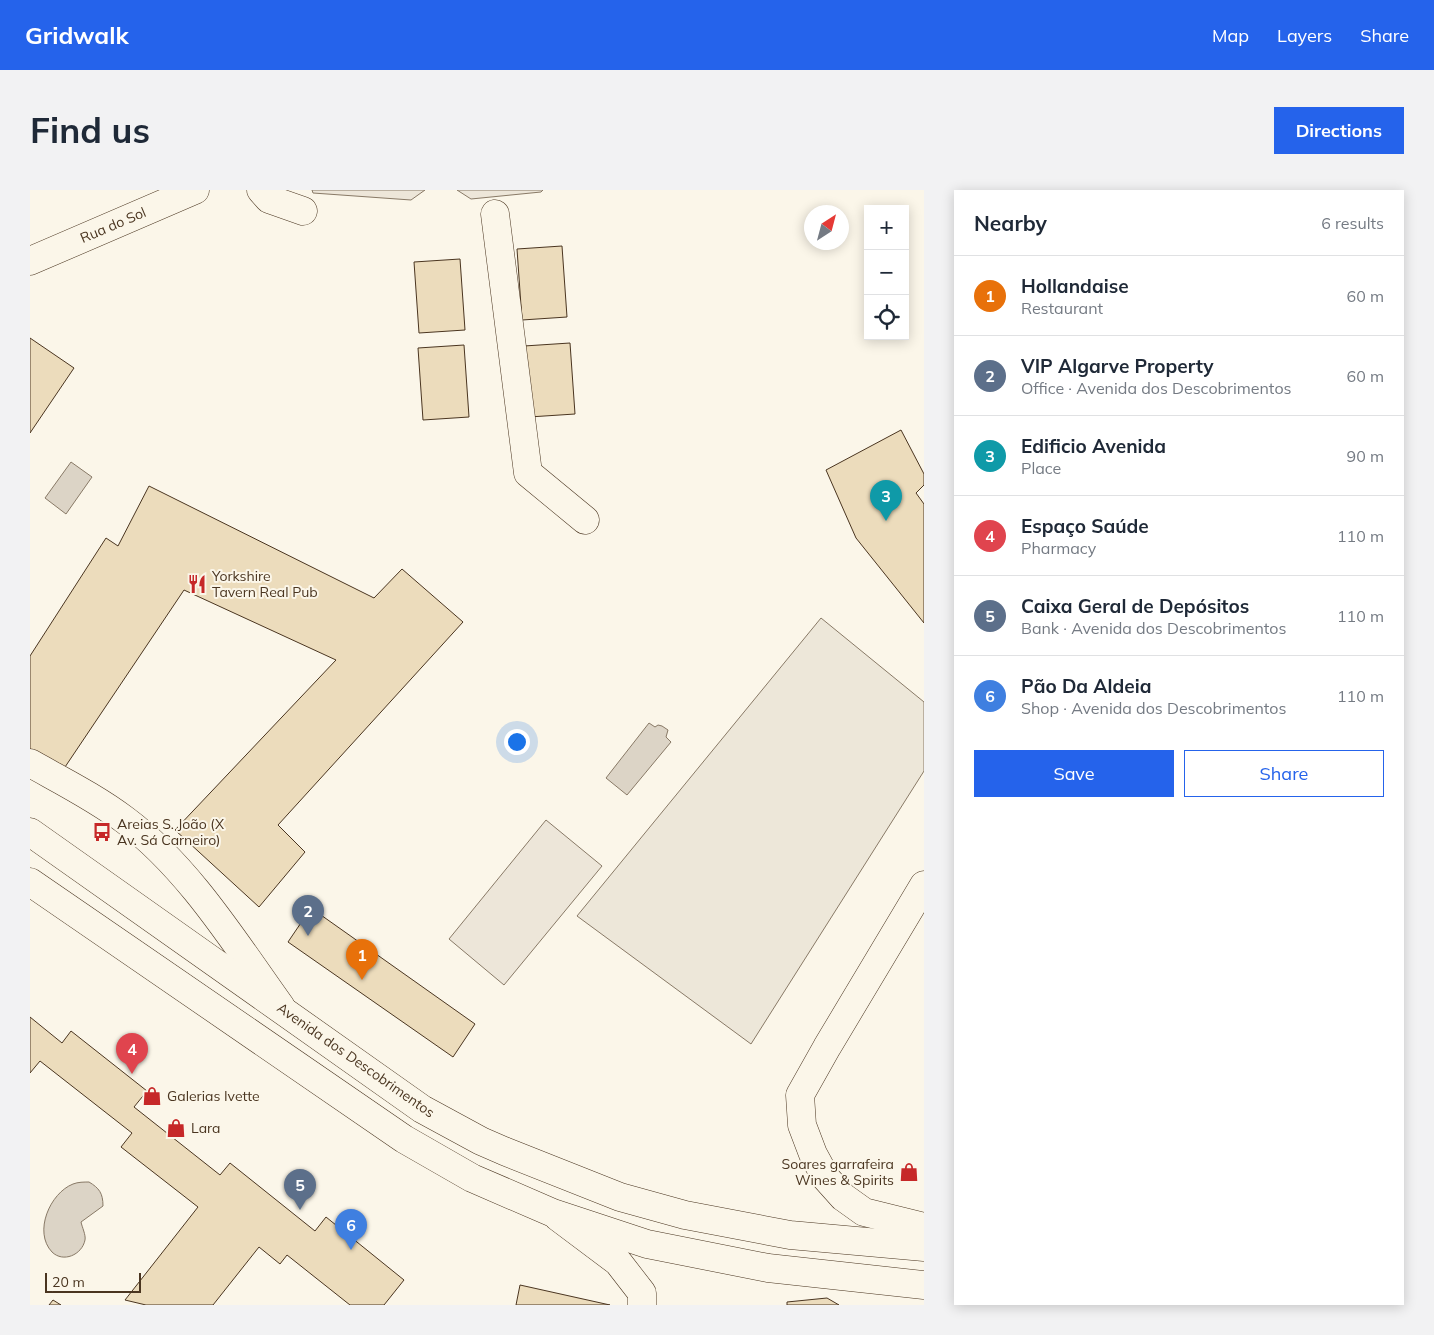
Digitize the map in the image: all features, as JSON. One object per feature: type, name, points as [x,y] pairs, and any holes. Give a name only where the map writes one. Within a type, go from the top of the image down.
[{"type":"main road","name":"Rua do Sol","points":[[30,261],[195,190]]},
{"type":"main road","points":[[261,190],[269,199],[303,211]]},
{"type":"main road","points":[[495,214],[528,473],[585,520]]},
{"type":"main road","points":[[30,763],[125,820],[169,859],[215,915],[282,1009]]},
{"type":"main road","name":"Avenida dos Descobrimentos","points":[[30,832],[422,1109],[481,1141],[620,1197],[685,1215],[790,1235],[924,1247]]},
{"type":"main road","points":[[30,882],[404,1139],[472,1178],[553,1213],[647,1244],[768,1268],[924,1285]]},
{"type":"main road","points":[[924,885],[800,1095],[802,1125],[812,1154],[826,1178],[864,1212],[924,1227]]},
{"type":"main road","points":[[553,1213],[618,1262],[642,1293],[642,1305]]},
{"type":"shaded area","points":[[312,190],[425,190],[411,200],[313,193]]},
{"type":"shaded area","points":[[457,190],[543,190],[541,192],[471,199]]},
{"type":"shaded area","points":[[71,462],[92,477],[66,514],[45,498]]},
{"type":"shaded area","points":[[821,618],[924,702],[924,771],[751,1044],[577,916]]},
{"type":"shaded area","points":[[649,723],[655,727],[658,725],[662,726],[668,730],[666,737],[671,742],[627,795],[606,778]]},
{"type":"shaded area","points":[[546,820],[602,866],[504,985],[449,939]]},
{"type":"shaded area","points":[[89,1182],[100,1191],[103,1206],[81,1222],[85,1240],[80,1250],[72,1256],[61,1257],[56,1255],[47,1244],[44,1234],[44,1224],[51,1204],[65,1189],[75,1183]]},
{"type":"building","points":[[562,246],[567,317],[522,320],[517,249]]},
{"type":"building","points":[[460,259],[465,330],[419,333],[414,262]]},
{"type":"building","points":[[30,338],[74,368],[30,433]]},
{"type":"building","points":[[570,343],[575,414],[529,417],[524,346]]},
{"type":"building","points":[[464,345],[469,417],[423,420],[418,348]]},
{"type":"building","points":[[901,430],[924,474],[924,485],[916,493],[924,504],[924,623],[856,538],[826,470]]},
{"type":"building","points":[[149,486],[374,598],[402,569],[463,622],[278,825],[305,852],[259,907],[175,830],[336,660],[184,590],[63,770],[30,750],[30,656],[106,538],[118,546]]},
{"type":"building","points":[[311,908],[475,1024],[453,1057],[288,942]]},
{"type":"building","points":[[30,1017],[62,1043],[71,1031],[147,1091],[134,1107],[220,1175],[230,1163],[315,1231],[326,1217],[404,1280],[384,1305],[350,1305],[287,1255],[280,1264],[259,1247],[213,1305],[146,1305],[125,1300],[198,1207],[121,1147],[132,1133],[40,1061],[30,1073]]},
{"type":"building","points":[[520,1285],[610,1305],[516,1305]]},
{"type":"building","points":[[827,1298],[839,1305],[787,1305],[787,1302]]},
{"type":"building","points":[[53,1300],[61,1305],[49,1305]]},
{"type":"place","name":"Edificio Avenida","points":[[886,521]]},
{"type":"place","name":"Yorkshire Tavern Real Pub","points":[[197,584]]},
{"type":"place","name":"Areias S. João (X Av. Sá Carneiro)","points":[[102,832]]},
{"type":"place","name":"VIP Algarve Property","points":[[308,936]]},
{"type":"place","name":"Hollandaise","points":[[362,980]]},
{"type":"place","name":"Espaço Saúde","points":[[132,1074]]},
{"type":"place","name":"Galerias Ivette","points":[[152,1096]]},
{"type":"place","name":"Lara","points":[[176,1128]]},
{"type":"place","name":"Soares garrafeira Wines & Spirits","points":[[909,1172]]},
{"type":"place","name":"Caixa Geral de Depósitos","points":[[300,1210]]},
{"type":"place","name":"Pão Da Aldeia","points":[[351,1250]]}]
